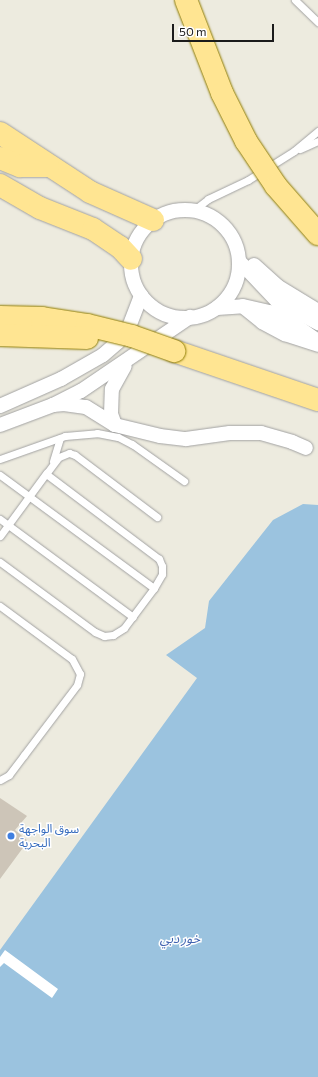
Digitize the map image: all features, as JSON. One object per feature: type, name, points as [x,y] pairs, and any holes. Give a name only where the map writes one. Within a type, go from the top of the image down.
[{"type":"main road","points":[[186,0],[222,92],[246,141],[276,186],[318,234]]},
{"type":"main road","points":[[0,116],[39,149],[48,166]]},
{"type":"main road","points":[[0,133],[48,166],[111,203],[154,220]]},
{"type":"main road","points":[[0,158],[20,166],[48,166]]},
{"type":"main road","points":[[2,188],[40,208],[93,229],[116,244],[131,259]]},
{"type":"main road","points":[[0,317],[42,318],[87,325],[132,336],[174,352],[318,400]]},
{"type":"main road","points":[[0,335],[106,339],[174,352]]},
{"type":"street","points":[[190,317],[162,312],[141,295],[133,277],[131,259],[136,241],[154,220],[169,212],[194,210],[214,218],[223,224],[235,241],[239,257],[234,288],[217,308]]},
{"type":"street","points":[[239,257],[277,286],[318,311]]},
{"type":"street","points":[[239,257],[277,301],[318,323]]},
{"type":"street","points":[[0,406],[61,380],[103,355],[118,342],[129,327],[141,295]]},
{"type":"street","points":[[243,306],[278,331],[318,345]]},
{"type":"street","points":[[0,425],[53,405],[107,375],[190,317],[217,308],[243,306],[280,317],[318,341]]},
{"type":"street","points":[[115,425],[111,414],[112,389],[117,378],[132,357]]},
{"type":"street","points":[[53,405],[64,404],[86,407],[115,425],[160,436],[186,439],[230,433],[261,434],[292,442],[306,448]]},
{"type":"lane","points":[[296,0],[318,22]]},
{"type":"lane","points":[[194,210],[208,199],[248,180],[294,151],[318,131]]},
{"type":"lane","points":[[294,151],[318,141]]},
{"type":"lane","points":[[0,459],[60,438],[89,433],[118,438],[138,448],[184,481]]},
{"type":"lane","points":[[46,474],[55,456],[60,438]]},
{"type":"lane","points":[[0,536],[59,457],[68,453],[75,455],[157,517]]},
{"type":"lane","points":[[0,562],[99,634],[108,636],[117,634],[133,617],[162,574],[159,559],[46,474]]},
{"type":"lane","points":[[0,475],[154,588]]},
{"type":"lane","points":[[0,519],[133,617]]},
{"type":"lane","points":[[0,606],[72,659],[80,674],[77,685],[9,776],[0,780]]},
{"type":"water","name":"خور دبي","points":[[303,504],[318,505],[318,1077],[0,1077],[0,950],[197,678],[166,655],[205,628],[209,601],[273,520]]},
{"type":"pier","points":[[5,950],[58,989],[52,998],[4,963],[0,967],[0,957]]},
{"type":"building","name":"سوق الواجهة البحرية","points":[[0,798],[27,816],[15,830],[28,841],[0,879]]},
{"type":"place","name":"سوق الواجهة البحرية","points":[[11,836]]}]
